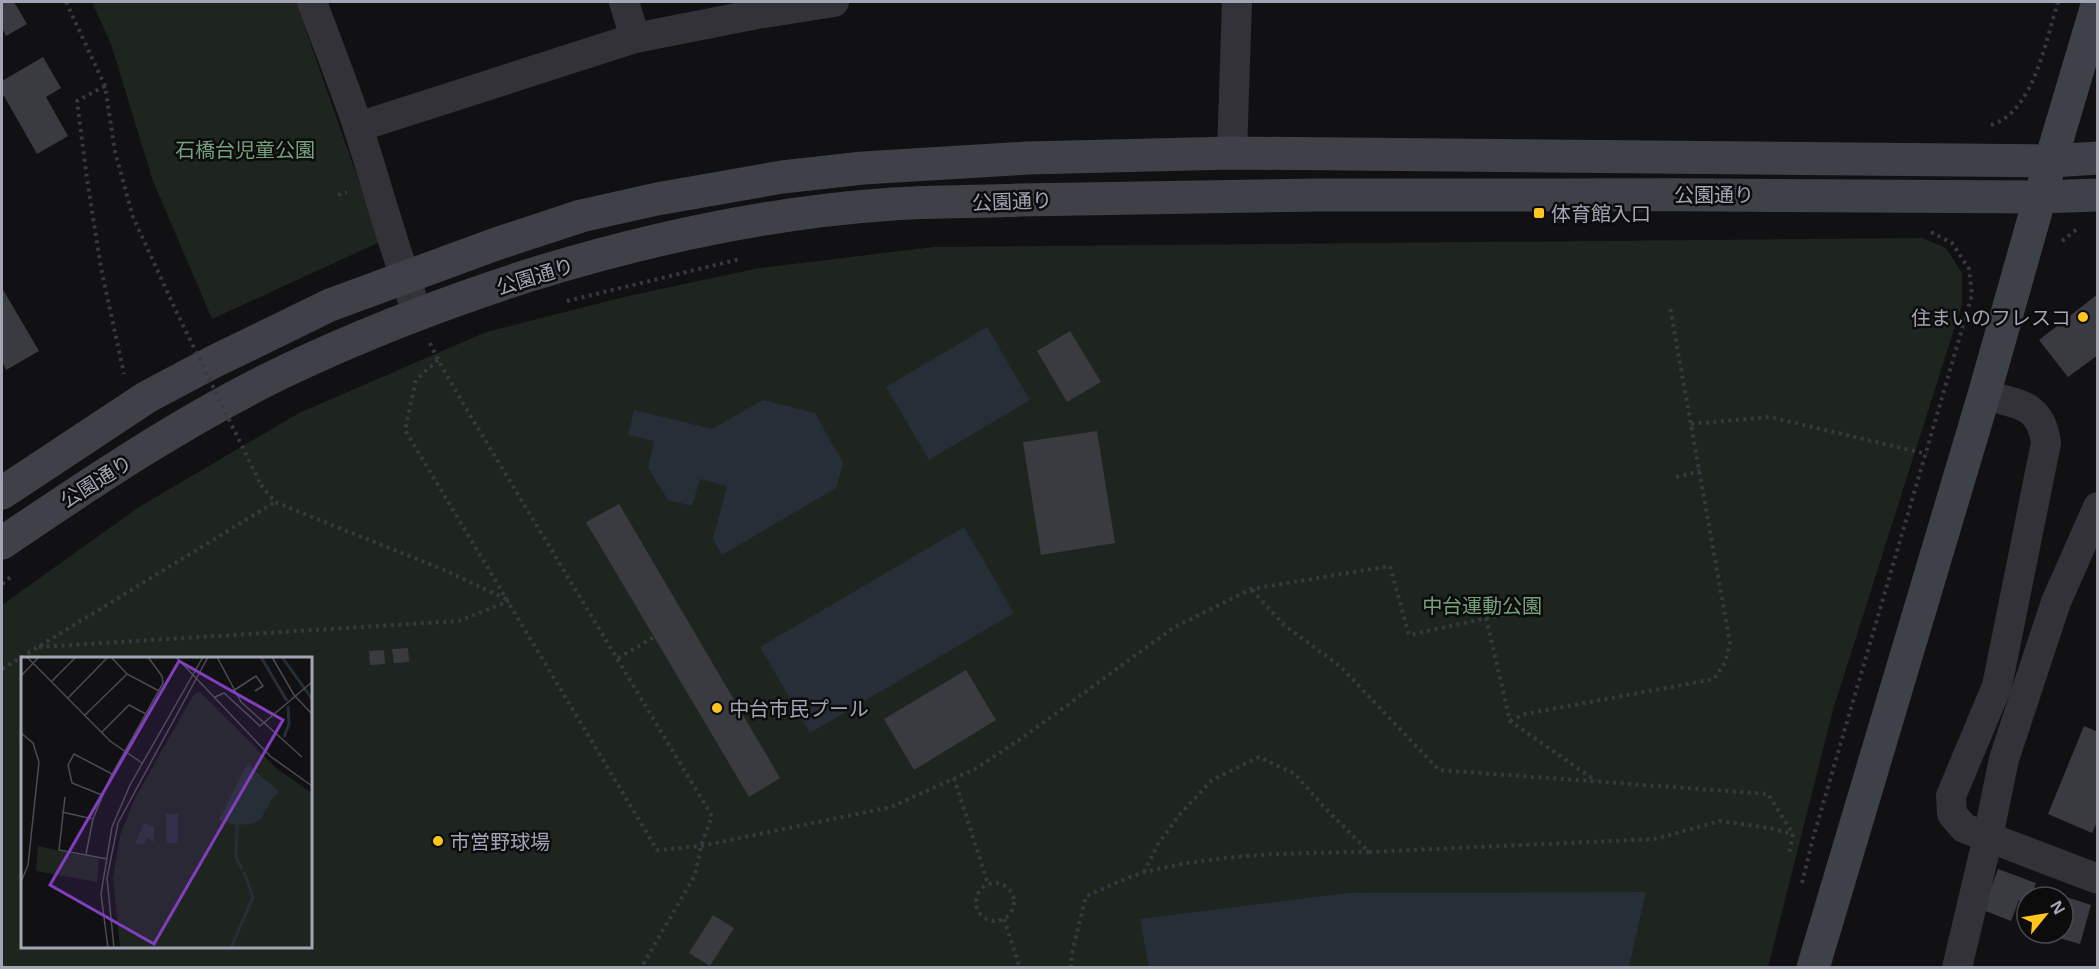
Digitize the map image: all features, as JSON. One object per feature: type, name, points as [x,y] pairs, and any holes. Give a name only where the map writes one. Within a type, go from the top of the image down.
[{"type":"street","points":[[312,2],[358,127],[404,277],[424,328]]},
{"type":"street","points":[[624,2],[635,38]]},
{"type":"street","points":[[358,127],[635,38],[757,14],[834,2]]},
{"type":"street","points":[[1232,153],[1237,2]]},
{"type":"street","points":[[1813,968],[1984,395],[2097,2]]},
{"type":"street","name":"公園通り","points":[[2,493],[156,392],[330,305],[581,216],[657,199],[782,177],[864,168],[1028,158],[1232,153],[2052,161],[2097,158]]},
{"type":"street","name":"公園通り","points":[[2,543],[92,482],[190,423],[281,373],[424,328],[530,275],[710,229],[811,213],[893,204],[1274,195],[1635,193],[2040,197],[2097,195]]},
{"type":"street","points":[[1984,395],[2023,405],[2037,415],[2044,428],[2046,443],[1997,686],[1951,796],[1953,814],[1964,828],[2097,879]]},
{"type":"street","points":[[1957,968],[2004,759],[2056,602],[2097,507]]},
{"type":"path","points":[[66,2],[105,86],[115,152],[133,217],[261,485],[274,502],[444,570],[509,601]]},
{"type":"path","points":[[105,86],[77,101],[101,268],[125,378]]},
{"type":"path","points":[[1800,892],[1813,838],[1972,295],[1969,269],[1952,243],[1917,226]]},
{"type":"path","points":[[558,303],[742,259]]},
{"type":"path","points":[[1510,721],[1525,714],[1714,679],[1725,663],[1730,643],[1670,307]]},
{"type":"path","points":[[424,328],[440,338]]},
{"type":"path","points":[[419,346],[424,328]]},
{"type":"path","points":[[424,328],[438,360],[712,816],[701,846],[695,875],[641,968]]},
{"type":"path","points":[[438,360],[416,380],[405,430],[657,850],[701,846],[891,807],[975,769],[1022,738],[1173,628],[1251,589],[1390,566],[1409,635],[1506,614]]},
{"type":"path","points":[[1691,424],[1770,417],[1927,454]]},
{"type":"path","points":[[229,437],[239,432]]},
{"type":"path","points":[[1677,477],[1700,471]]},
{"type":"path","points":[[22,657],[274,502]]},
{"type":"path","points":[[2,584],[15,574]]},
{"type":"path","points":[[1251,589],[1284,625],[1341,667],[1438,770],[1768,794],[1793,834],[1789,854]]},
{"type":"path","points":[[39,647],[459,621],[509,601]]},
{"type":"path","points":[[1486,618],[1510,721],[1597,781]]},
{"type":"path","points":[[618,658],[654,637]]},
{"type":"path","points":[[2,669],[21,658]]},
{"type":"path","points":[[1144,872],[1158,844],[1180,814],[1212,780],[1260,757],[1295,774],[1369,852]]},
{"type":"path","points":[[954,778],[988,884]]},
{"type":"path","points":[[1071,968],[1072,953],[1086,896],[1144,872],[1197,862],[1270,853],[1369,852],[1655,839],[1720,821],[1793,834]]},
{"type":"path","points":[[988,884],[1006,886],[1014,897],[1013,909],[1004,919],[992,921],[986,919],[978,910],[976,904],[979,892],[988,884]]},
{"type":"path","points":[[1004,919],[1020,968]]},
{"type":"green space","name":"石橋台児童公園","points":[[92,2],[296,2],[380,242],[212,319],[153,181],[111,44]]},
{"type":"green space","name":"中台運動公園","points":[[1922,238],[1946,248],[1962,273],[1962,304],[1833,710],[1768,967],[2,967],[2,605],[139,507],[299,413],[486,332],[624,297],[759,268],[934,247]]},
{"type":"shaded area","points":[[987,327],[1030,400],[929,460],[886,387]]},
{"type":"shaded area","points":[[763,400],[815,413],[843,463],[836,488],[722,555],[713,539],[727,486],[700,479],[692,506],[668,500],[648,468],[654,441],[628,435],[634,410],[712,429]]},
{"type":"shaded area","points":[[964,527],[1014,613],[810,733],[760,647]]},
{"type":"shaded area","points":[[1646,892],[1629,967],[1149,967],[1140,919],[1347,893]]},
{"type":"building","points":[[2,2],[14,2],[27,24],[6,36],[2,28]]},
{"type":"building","points":[[43,57],[61,88],[46,97],[68,136],[37,154],[4,96],[2,97],[2,81]]},
{"type":"building","points":[[2,288],[39,351],[6,370],[2,361]]},
{"type":"building","name":"住まいのフレスコ","points":[[2098,294],[2098,355],[2068,377],[2039,340]]},
{"type":"building","points":[[1070,331],[1101,382],[1067,402],[1037,351]]},
{"type":"building","points":[[1097,431],[1115,543],[1041,555],[1023,442]]},
{"type":"building","name":"中台市民プール","points":[[619,504],[780,778],[749,797],[586,522]]},
{"type":"building","points":[[408,648],[409,662],[394,663],[392,649]]},
{"type":"building","points":[[384,650],[385,664],[370,665],[369,651]]},
{"type":"building","points":[[966,670],[996,720],[914,770],[884,719]]},
{"type":"building","points":[[2084,726],[2098,732],[2098,820],[2092,833],[2048,814]]},
{"type":"building","points":[[1998,869],[2036,883],[2035,885],[2015,885],[2015,910],[2011,921],[1983,910]]},
{"type":"building","points":[[2075,900],[2091,905],[2080,944],[2075,943]]},
{"type":"building","points":[[713,915],[734,928],[710,966],[689,953]]},
{"type":"place","name":"体育館入口","points":[[1539,213]]},
{"type":"place","name":"住まいのフレスコ","points":[[2083,317]]},
{"type":"place","name":"中台市民プール","points":[[717,708]]},
{"type":"place","name":"市営野球場","points":[[438,841]]}]
